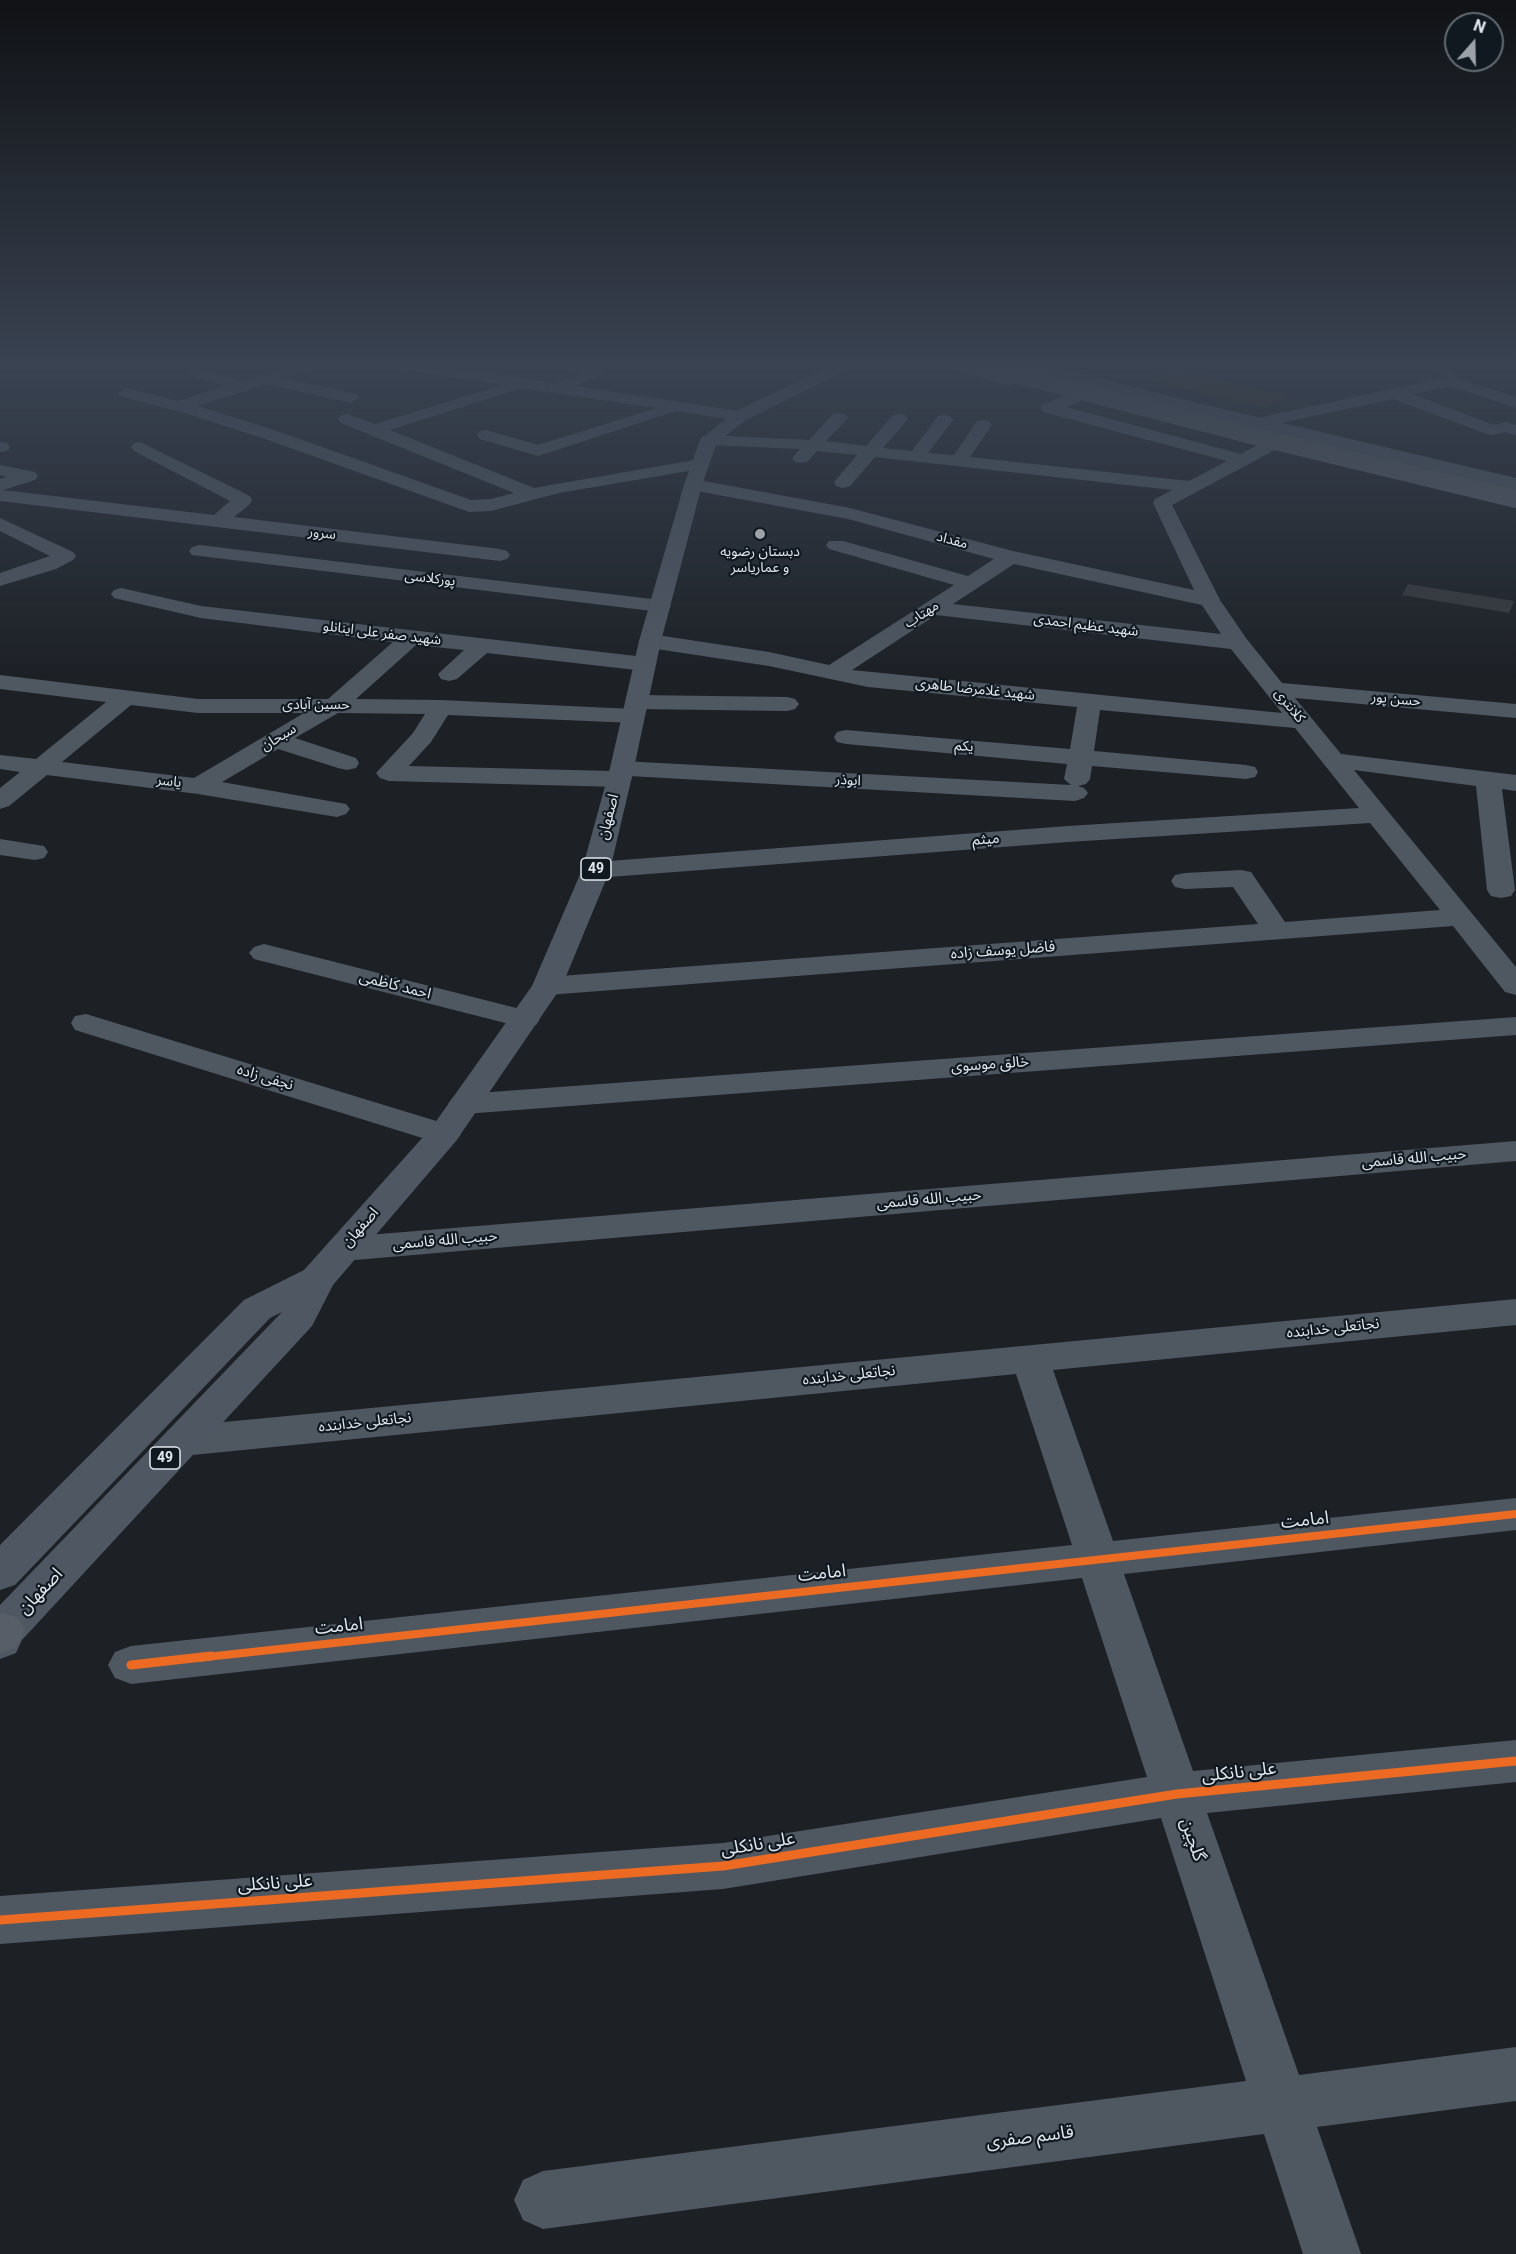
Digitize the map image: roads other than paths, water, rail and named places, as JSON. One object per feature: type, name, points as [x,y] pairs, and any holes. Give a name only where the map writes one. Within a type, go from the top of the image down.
[{"type":"highway","points":[[1386,468],[1516,500]]},
{"type":"highway","points":[[1422,468],[1516,491]]},
{"type":"main road","name":"اصفهان","points":[[1,1635],[299,1317],[317,1279],[444,1134],[547,986],[596,870],[621,773],[647,652],[700,468]]},
{"type":"main road","points":[[1353,468],[1516,508]]},
{"type":"main road","points":[[1449,468],[1516,484]]},
{"type":"main road","name":"اصفهان","points":[[0,1573],[257,1309],[317,1279]]},
{"type":"street","points":[[181,468],[243,500],[218,521]]},
{"type":"street","points":[[368,468],[469,506],[491,505],[558,488],[671,468]]},
{"type":"street","points":[[467,468],[532,495]]},
{"type":"street","name":"مقداد","points":[[716,468],[850,514],[1011,558],[1209,600]]},
{"type":"street","points":[[843,482],[855,468]]},
{"type":"street","points":[[1023,468],[1192,487]]},
{"type":"street","name":"کلانتری","points":[[1228,468],[1162,502],[1209,600],[1238,643],[1516,986]]},
{"type":"street","points":[[0,471],[29,476],[0,485]]},
{"type":"street","name":"سرور","points":[[0,495],[500,555]]},
{"type":"street","points":[[0,524],[66,556],[49,565],[0,580]]},
{"type":"street","points":[[836,545],[971,583]]},
{"type":"street","points":[[387,574],[421,546]]},
{"type":"street","name":"پورکلاسی","points":[[199,551],[660,606]]},
{"type":"street","name":"مهتاب","points":[[833,672],[1011,558]]},
{"type":"street","name":"شهید صفر علی اینانلو","points":[[121,594],[201,612],[482,646],[647,652]]},
{"type":"street","name":"شهید عظیم احمدی","points":[[933,608],[1238,643]]},
{"type":"street","name":"سبحان","points":[[198,786],[336,704],[411,638]]},
{"type":"street","points":[[449,674],[482,646]]},
{"type":"street","name":"شهید غلامرضا طاهری","points":[[647,652],[769,658],[868,680],[1302,722]]},
{"type":"street","name":"حسین آبادی","points":[[0,682],[198,705],[336,704],[635,709],[787,704]]},
{"type":"street","name":"حسن پور","points":[[1275,689],[1516,711]]},
{"type":"street","points":[[0,801],[127,696]]},
{"type":"street","points":[[1068,834],[1090,701]]},
{"type":"street","name":"ابوذر","points":[[441,707],[422,737],[389,773],[621,773],[1075,793]]},
{"type":"street","name":"یکم","points":[[846,737],[1245,772]]},
{"type":"street","points":[[276,740],[347,763]]},
{"type":"street","points":[[1333,760],[1516,783]]},
{"type":"street","name":"یاسر","points":[[0,762],[198,786],[337,809]]},
{"type":"street","points":[[1488,780],[1501,890]]},
{"type":"street","name":"میثم","points":[[596,870],[1068,834],[1377,814]]},
{"type":"street","points":[[0,847],[35,852]]},
{"type":"street","points":[[1185,881],[1241,878],[1277,930]]},
{"type":"street","name":"فاضل یوسف زاده","points":[[547,986],[1460,917]]},
{"type":"street","name":"احمد کاظمی","points":[[264,953],[525,1019]]},
{"type":"street","name":"نجفی زاده","points":[[86,1023],[444,1134]]},
{"type":"street","name":"خالق موسوی","points":[[464,1104],[1516,1026]]},
{"type":"street","name":"حبیب الله قاسمی","points":[[343,1249],[1516,1150]]},
{"type":"street","name":"نجاتعلی خدابنده","points":[[182,1441],[1516,1312]]},
{"type":"street","name":"گلچین","points":[[1030,1359],[1332,2254]]},
{"type":"street","name":"امامت","points":[[131,1665],[1516,1514]]},
{"type":"street","name":"علی نانکلی","points":[[0,1920],[723,1866],[1177,1794],[1516,1761]]},
{"type":"street","name":"قاسم صفری","points":[[543,2200],[1516,2074]]},
{"type":"place","name":"دبستان رضویه و عماریاسر","points":[[760,534]]}]
